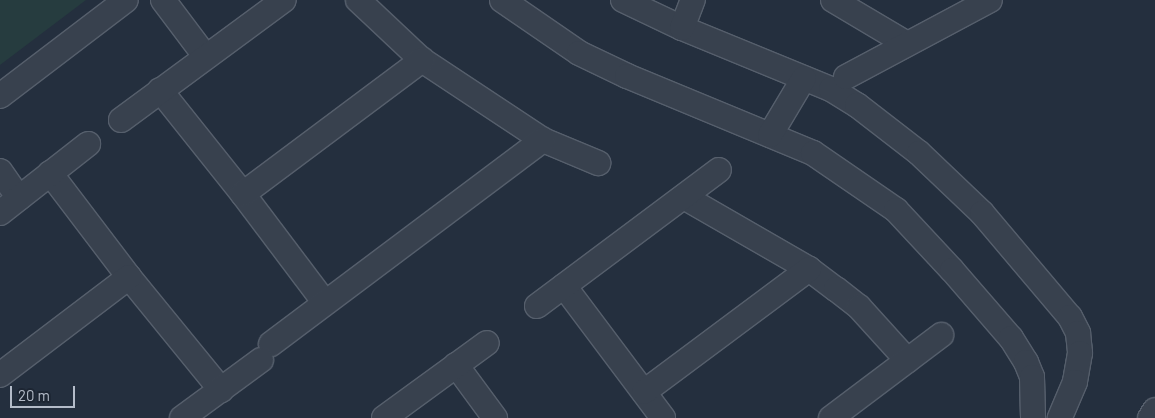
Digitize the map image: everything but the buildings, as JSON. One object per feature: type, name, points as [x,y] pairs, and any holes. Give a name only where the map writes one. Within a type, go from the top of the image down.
[{"type":"street","points":[[0,96],[126,0]]},
{"type":"street","points":[[163,0],[206,57]]},
{"type":"street","points":[[122,120],[284,0]]},
{"type":"street","points":[[358,0],[422,60],[543,140],[598,163]]},
{"type":"street","points":[[502,0],[579,53],[627,76],[813,153],[896,210],[946,263],[1011,338],[1026,362],[1032,377],[1033,418]]},
{"type":"street","points":[[623,0],[682,28],[831,89],[857,105],[919,153],[982,213],[1070,316],[1078,333],[1080,352],[1075,382],[1060,418]]},
{"type":"street","points":[[682,28],[693,0]]},
{"type":"street","points":[[833,0],[907,44]]},
{"type":"street","points":[[846,77],[990,0]]},
{"type":"street","points":[[243,194],[422,60]]},
{"type":"street","points":[[770,135],[804,78]]},
{"type":"street","points":[[160,90],[243,194],[325,303]]},
{"type":"street","points":[[182,418],[220,390],[325,303],[543,140]]},
{"type":"street","points":[[0,212],[88,144]]},
{"type":"street","points":[[537,306],[720,170]]},
{"type":"street","points":[[0,171],[19,198]]},
{"type":"street","points":[[50,173],[129,277],[220,390]]},
{"type":"street","points":[[684,197],[808,269],[859,307],[907,360]]},
{"type":"street","points":[[644,392],[808,269]]},
{"type":"street","points":[[0,375],[129,277]]},
{"type":"street","points":[[564,286],[663,418]]},
{"type":"street","points":[[831,418],[941,335]]},
{"type":"street","points":[[384,418],[487,343]]},
{"type":"street","points":[[456,365],[495,418]]},
{"type":"street","points":[[1150,418],[1155,410]]},
{"type":"green space","points":[[0,0],[86,0],[0,65]]}]
